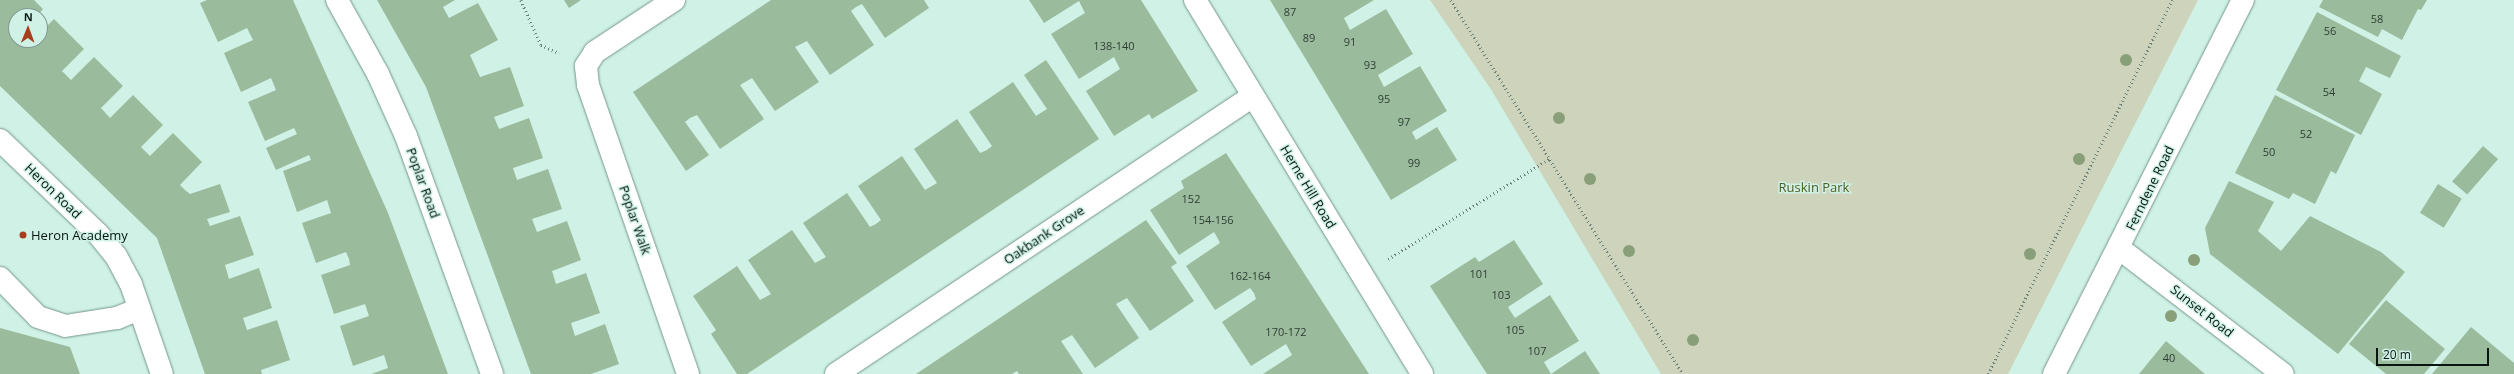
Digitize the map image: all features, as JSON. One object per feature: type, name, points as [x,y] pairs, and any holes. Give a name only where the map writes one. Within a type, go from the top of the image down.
[{"type":"street","name":"Poplar Road","points":[[336,0],[378,74],[403,129],[492,374]]},
{"type":"street","points":[[586,66],[595,52],[674,0]]},
{"type":"street","name":"Herne Hill Road","points":[[1195,0],[1252,97],[1422,374]]},
{"type":"street","name":"Ferndene Road","points":[[2054,374],[2120,249],[2243,0]]},
{"type":"street","name":"Poplar Walk","points":[[586,66],[588,85],[688,374]]},
{"type":"street","name":"Oakbank Grove","points":[[836,374],[1252,97]]},
{"type":"street","name":"Heron Road","points":[[0,140],[98,234],[116,256],[139,309],[162,374]]},
{"type":"street","name":"Sunset Road","points":[[2120,249],[2283,374]]},
{"type":"street","points":[[0,278],[38,317],[65,326],[117,318],[139,309]]},
{"type":"path","points":[[521,0],[541,45],[586,66]]},
{"type":"path","points":[[1451,0],[1683,374]]},
{"type":"path","points":[[1988,374],[2172,0]]},
{"type":"path","points":[[1387,259],[1550,158]]},
{"type":"green space","name":"Ruskin Park","points":[[1430,0],[2198,0],[2008,374],[1661,374],[1492,91]]},
{"type":"building","points":[[0,0],[34,0],[42,8],[8,8],[8,48],[48,48],[48,25],[54,19],[84,49],[62,71],[71,80],[94,57],[123,86],[101,108],[110,118],[133,95],[163,125],[141,147],[150,156],[173,133],[202,162],[180,185],[190,194],[220,184],[230,212],[207,219],[210,226],[240,216],[254,255],[225,265],[229,279],[259,268],[272,308],[243,318],[247,330],[277,320],[290,360],[261,370],[262,374],[205,374],[157,238],[0,86]]},
{"type":"building","points":[[207,0],[293,0],[388,213],[448,374],[371,374],[388,368],[384,355],[353,366],[340,326],[369,316],[365,304],[334,314],[321,275],[350,265],[349,259],[346,252],[316,263],[302,223],[331,213],[327,200],[297,212],[283,171],[311,160],[309,155],[276,170],[266,148],[297,134],[294,128],[265,141],[248,102],[276,90],[271,78],[241,92],[224,53],[253,40],[247,28],[218,42],[200,3]]},
{"type":"building","points":[[377,0],[455,0],[443,7],[449,18],[478,3],[498,40],[470,55],[480,77],[510,67],[524,106],[494,117],[499,129],[529,118],[543,158],[513,168],[517,180],[548,169],[562,209],[532,219],[537,232],[567,221],[581,260],[552,271],[556,284],[586,273],[600,313],[571,323],[575,336],[605,324],[619,364],[591,374],[531,374],[426,87]]},
{"type":"building","points":[[564,0],[581,0],[569,8]]},
{"type":"building","points":[[771,0],[924,0],[929,8],[885,38],[862,4],[856,7],[851,11],[874,45],[830,75],[807,41],[795,47],[819,82],[775,111],[752,78],[740,85],[764,119],[720,149],[697,115],[690,118],[685,122],[709,155],[686,171],[633,92]]},
{"type":"building","points":[[1029,0],[1141,0],[1198,91],[1152,119],[1149,114],[1114,136],[1086,91],[1120,69],[1114,57],[1079,79],[1051,34],[1085,13],[1079,1],[1044,23]]},
{"type":"building","points":[[1270,0],[1374,0],[1344,18],[1350,30],[1386,9],[1413,54],[1378,75],[1384,87],[1420,66],[1447,111],[1412,132],[1416,140],[1437,127],[1457,160],[1391,200]]},
{"type":"building","points":[[2323,0],[2427,0],[2421,10],[2418,9],[2402,40],[2382,29],[2378,37],[2319,7]]},
{"type":"building","points":[[2317,12],[2401,56],[2390,78],[2366,67],[2359,81],[2382,94],[2361,135],[2276,90]]},
{"type":"building","points":[[1046,60],[1099,139],[747,374],[737,374],[711,334],[716,330],[693,296],[737,266],[760,300],[771,294],[748,260],[792,230],[815,263],[826,257],[803,223],[847,193],[870,227],[876,224],[881,220],[858,186],[902,156],[925,190],[937,183],[914,149],[957,119],[980,153],[987,150],[992,146],[969,112],[1013,82],[1036,116],[1047,109],[1024,75]]},
{"type":"building","points":[[2275,95],[2355,135],[2336,174],[2331,171],[2315,204],[2293,193],[2289,199],[2235,173]]},
{"type":"building","points":[[2483,146],[2498,159],[2467,195],[2452,181]]},
{"type":"building","points":[[1226,153],[1369,374],[1263,374],[1292,355],[1286,344],[1251,366],[1222,322],[1256,299],[1254,293],[1250,288],[1215,310],[1186,266],[1220,243],[1214,232],[1179,255],[1150,210],[1184,188],[1181,181]]},
{"type":"building","points":[[2229,181],[2274,202],[2258,231],[2281,251],[2310,216],[2381,252],[2405,272],[2338,354],[2210,254],[2205,228]]},
{"type":"building","points":[[2438,184],[2462,199],[2444,228],[2420,213]]},
{"type":"building","points":[[1146,220],[1177,263],[1171,267],[1194,301],[1150,331],[1127,298],[1116,304],[1139,338],[1095,368],[1072,335],[1061,341],[1083,374],[1019,374],[1017,371],[1012,374],[916,374]]},
{"type":"building","points":[[1514,240],[1543,284],[1508,307],[1511,312],[1515,318],[1550,295],[1579,341],[1544,362],[1551,374],[1487,374],[1430,286],[1475,257],[1479,262]]},
{"type":"building","points":[[2386,300],[2445,349],[2424,374],[2386,374],[2349,344]]},
{"type":"building","points":[[2471,327],[2514,363],[2514,374],[2432,374]]},
{"type":"building","points":[[0,328],[70,347],[80,374],[0,374]]},
{"type":"building","points":[[2166,341],[2205,374],[2139,374]]},
{"type":"building","points":[[1585,351],[1600,374],[1551,374]]},
{"type":"place","name":"Heron Academy","points":[[23,235]]}]
